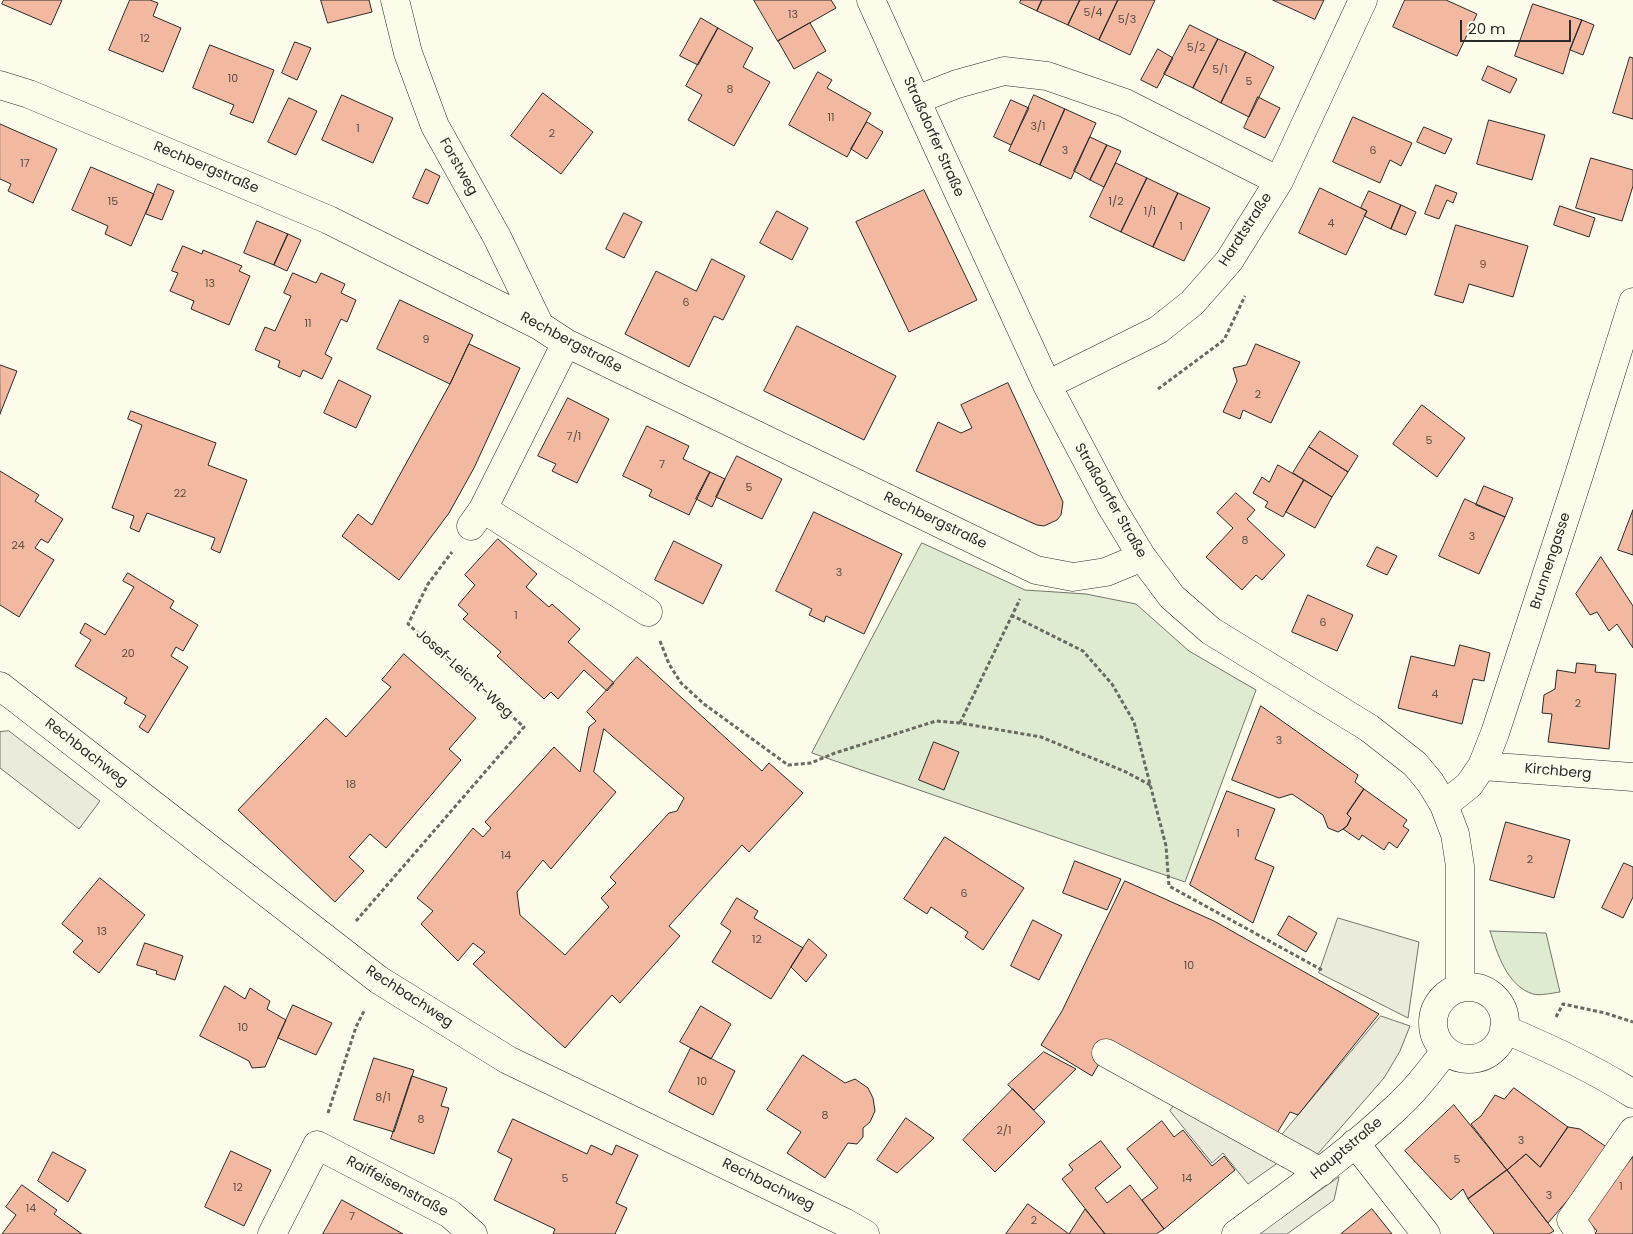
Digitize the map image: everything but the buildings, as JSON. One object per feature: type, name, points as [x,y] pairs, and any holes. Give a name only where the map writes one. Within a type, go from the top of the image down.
[{"type":"street","name":"Forstweg","points":[[395,0],[408,53],[435,126],[497,237],[540,326]]},
{"type":"street","name":"Straßdorfer Straße","points":[[872,0],[1046,385],[1110,506],[1142,557],[1172,597],[1211,631],[1369,728],[1415,764],[1430,782],[1444,805],[1455,834],[1460,866],[1460,987]]},
{"type":"street","name":"Hardtstraße","points":[[1046,385],[1158,330],[1192,303],[1229,261],[1278,181],[1363,0]]},
{"type":"street","points":[[916,100],[957,84],[1004,71],[1047,76],[1126,103],[1278,181]]},
{"type":"street","name":"Rechbergstraße","points":[[0,85],[29,94],[329,220],[540,326],[566,343],[1036,570],[1073,577],[1106,572],[1142,557]]},
{"type":"street","name":"Brunnengasse","points":[[1444,805],[1469,785],[1482,766],[1498,724],[1633,302]]},
{"type":"street","points":[[566,343],[477,517],[648,612]]},
{"type":"street","name":"Rechbachweg","points":[[0,686],[380,980],[508,1060],[844,1222],[865,1234]]},
{"type":"street","name":"Kirchberg","points":[[1482,766],[1633,776]]},
{"type":"street","points":[[1460,987],[1476,987],[1491,993],[1501,1006],[1504,1013],[1504,1029],[1496,1048],[1485,1056],[1464,1059],[1446,1050],[1438,1042],[1434,1032],[1434,1012],[1444,996],[1460,987]]},
{"type":"street","points":[[1504,1029],[1608,1078],[1633,1094]]},
{"type":"street","name":"Hauptstraße","points":[[1236,1234],[1321,1172],[1399,1106],[1423,1080],[1446,1050]]},
{"type":"street","points":[[1106,1053],[1321,1172]]},
{"type":"street","points":[[1581,1234],[1571,1220],[1633,1131]]},
{"type":"street","points":[[1355,1143],[1426,1234]]},
{"type":"street","points":[[272,1234],[317,1145]]},
{"type":"street","name":"Raiffeisenstraße","points":[[317,1145],[450,1214],[473,1234]]},
{"type":"path","name":"Josef-Leicht-Weg","points":[[335,946],[524,727],[408,624],[428,584],[477,517]]},
{"type":"path","points":[[960,723],[1036,570]]},
{"type":"path","points":[[648,612],[669,664],[681,683],[704,704],[788,764],[811,763],[936,721],[960,723],[1040,737],[1126,772],[1152,786]]},
{"type":"path","points":[[1012,615],[1083,652],[1112,684],[1134,722],[1166,846],[1170,886],[1322,970]]},
{"type":"path","points":[[317,1145],[356,1027],[380,980]]},
{"type":"path","points":[[1541,1045],[1563,1004],[1605,1013],[1633,1022]]},
{"type":"green space","points":[[922,543],[1025,590],[1086,594],[1136,604],[1189,651],[1256,690],[1185,882],[812,753]]},
{"type":"green space","points":[[1490,931],[1546,933],[1560,992],[1536,995],[1516,984],[1504,968]]},
{"type":"shaded area","points":[[9,731],[100,801],[79,829],[0,768],[0,732]]},
{"type":"shaded area","points":[[1338,918],[1419,942],[1408,1018],[1319,973]]},
{"type":"shaded area","points":[[1381,1016],[1410,1026],[1400,1051],[1384,1078],[1315,1157],[1281,1136]]},
{"type":"shaded area","points":[[1179,1098],[1286,1157],[1248,1184],[1223,1153],[1212,1163],[1170,1111]]},
{"type":"shaded area","points":[[1339,1177],[1334,1200],[1287,1234],[1259,1234]]}]
